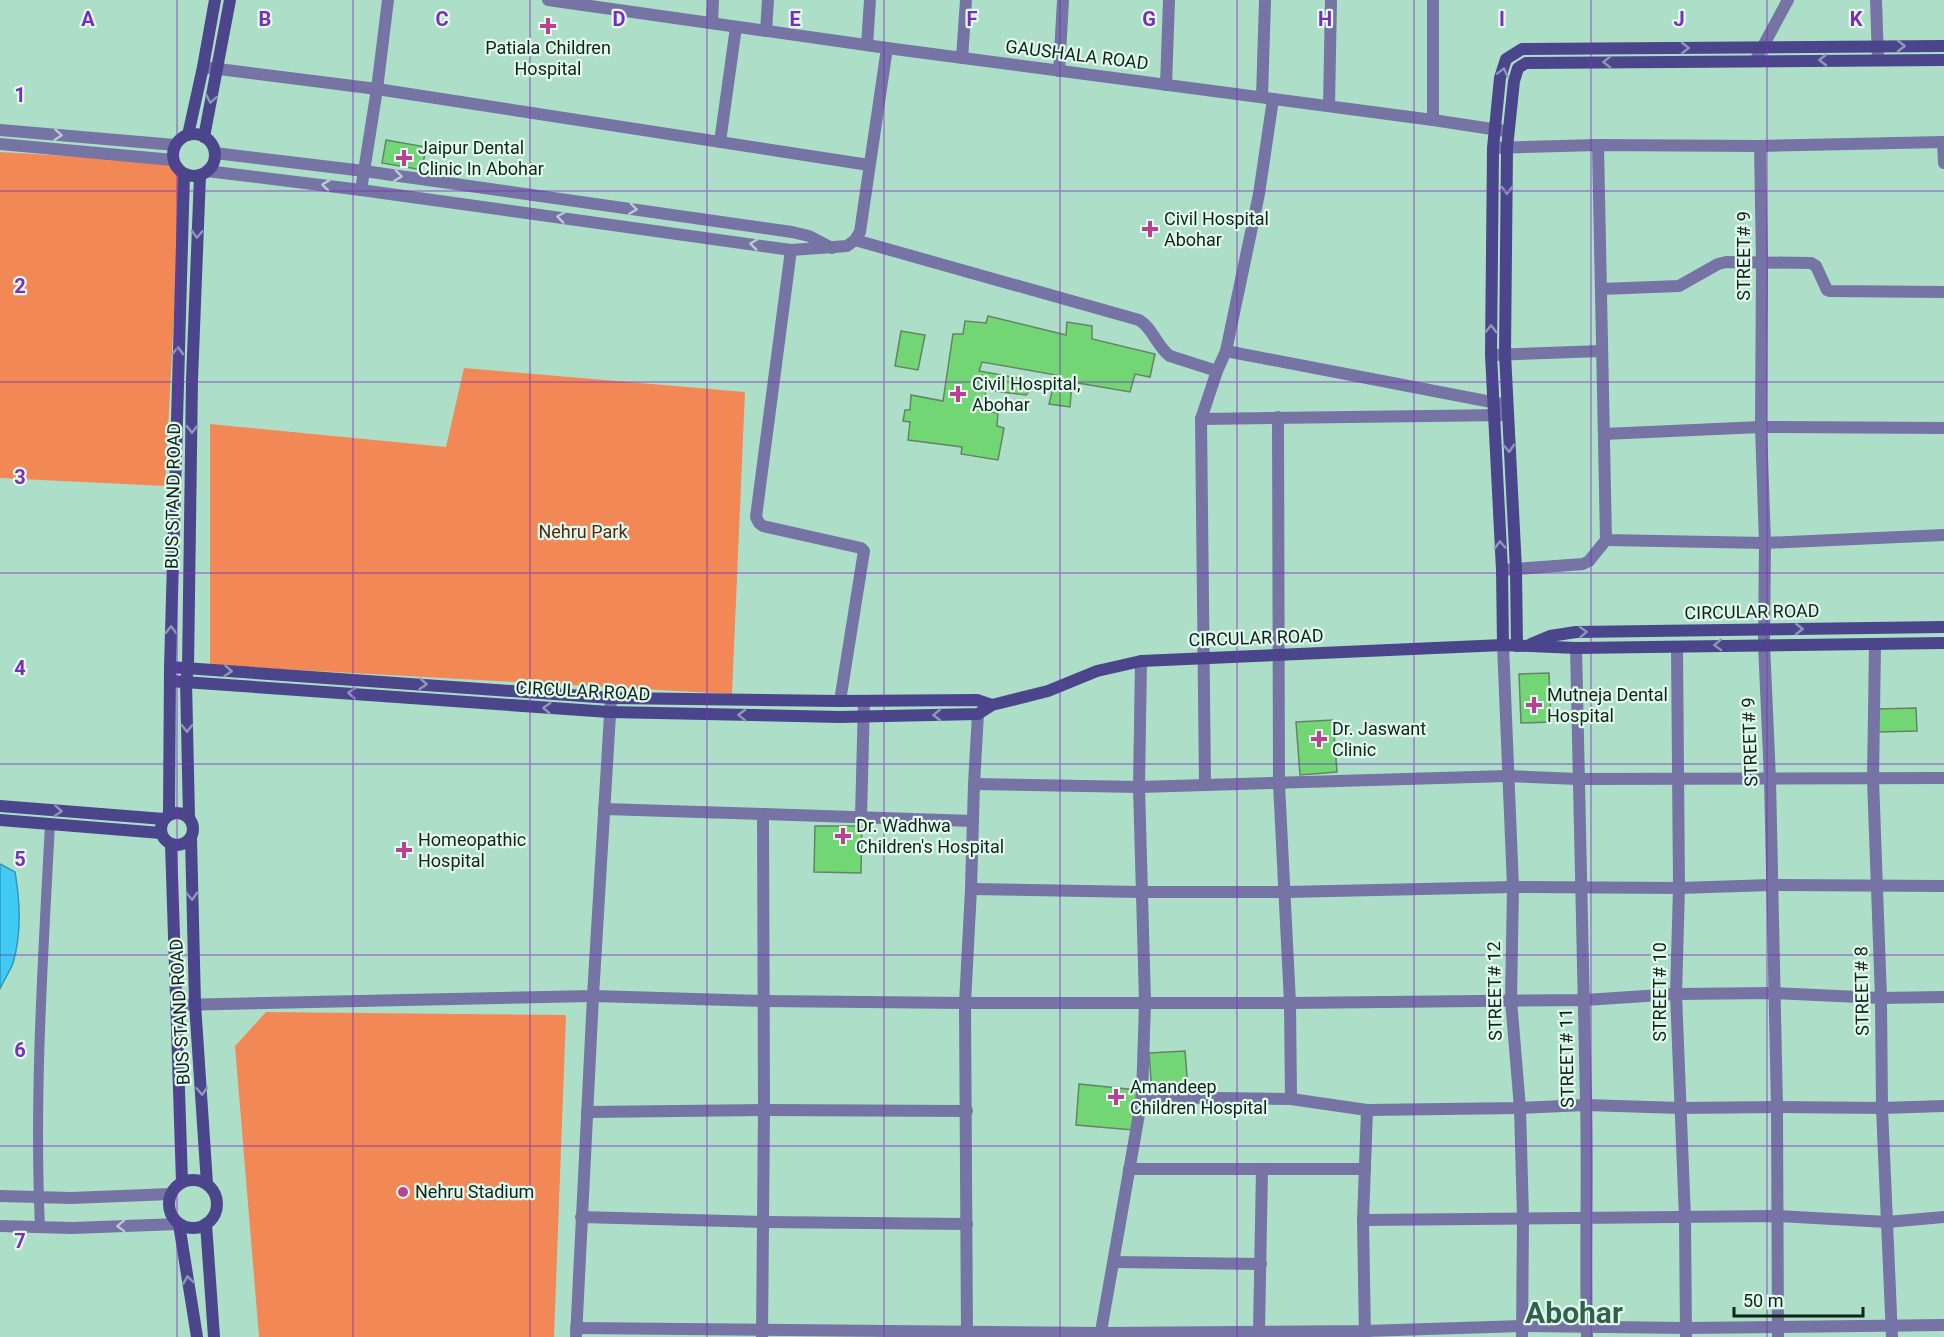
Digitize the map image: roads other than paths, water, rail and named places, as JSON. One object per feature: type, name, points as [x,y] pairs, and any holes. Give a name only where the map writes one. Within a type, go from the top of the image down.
[{"type":"main road","points":[[188,135],[215,0]]},
{"type":"main road","points":[[204,137],[230,0]]},
{"type":"main road","points":[[1503,645],[1502,570],[1491,355],[1493,148],[1500,78],[1506,58],[1522,49],[1944,46]]},
{"type":"main road","points":[[1522,646],[1505,354],[1507,148],[1514,81],[1518,68],[1526,63],[1944,60]]},
{"type":"main road","points":[[196,134],[204,137],[210,141],[215,153],[212,166],[203,173],[184,174],[173,160],[175,145],[181,138],[188,135],[196,134]]},
{"type":"main road","name":"BUS STAND ROAD","points":[[203,173],[192,392],[186,681],[189,817],[193,824],[191,838],[195,1004],[207,1184],[216,1197],[217,1204],[212,1219],[206,1224],[214,1337]]},
{"type":"main road","name":"BUS STAND ROAD","points":[[161,833],[161,826],[166,817],[184,174]]},
{"type":"main road","name":"CIRCULAR ROAD","points":[[1522,646],[1550,636],[1576,632],[1875,630],[1944,627]]},
{"type":"main road","name":"CIRCULAR ROAD","points":[[170,681],[609,712],[865,716],[978,714],[992,705],[1048,691],[1097,671],[1141,661],[1503,645],[1576,648],[1944,643]]},
{"type":"main road","name":"CIRCULAR ROAD","points":[[170,667],[611,698],[840,702],[978,700],[992,705]]},
{"type":"main road","points":[[0,807],[166,817],[176,812],[189,817]]},
{"type":"main road","points":[[0,820],[161,833],[165,840],[178,845],[186,843],[191,838]]},
{"type":"main road","name":"BUS STAND ROAD","points":[[171,844],[182,1182]]},
{"type":"main road","points":[[197,1337],[179,1224],[169,1202],[171,1194],[182,1182],[195,1180],[207,1184]]},
{"type":"main road","points":[[179,1224],[188,1228],[197,1228],[206,1224]]},
{"type":"street","points":[[361,190],[388,0]]},
{"type":"street","name":"GAUSHALA ROAD","points":[[554,0],[886,48],[1509,132]]},
{"type":"street","points":[[712,23],[713,0]]},
{"type":"street","points":[[766,31],[768,0]]},
{"type":"street","points":[[867,45],[870,0]]},
{"type":"street","points":[[962,58],[966,0]]},
{"type":"street","points":[[1059,71],[1063,0]]},
{"type":"street","points":[[1167,85],[1169,0]]},
{"type":"street","points":[[1205,785],[1201,419],[1226,351],[1259,194],[1267,98],[1265,0]]},
{"type":"street","points":[[1329,106],[1331,0]]},
{"type":"street","points":[[1433,0],[1433,120]]},
{"type":"street","points":[[1755,61],[1788,0]]},
{"type":"street","points":[[1876,0],[1878,60]]},
{"type":"street","points":[[720,142],[736,27]]},
{"type":"street","points":[[203,173],[361,190],[791,250],[847,246],[860,232],[886,48]]},
{"type":"street","points":[[203,67],[376,89],[869,165]]},
{"type":"street","points":[[0,130],[175,145]]},
{"type":"street","points":[[1493,148],[1943,142],[1944,163]]},
{"type":"street","points":[[0,144],[173,160]]},
{"type":"street","points":[[1502,570],[1583,564],[1589,561],[1606,540],[1598,145]]},
{"type":"street","name":"STREET# 9","points":[[1760,146],[1761,427],[1765,543],[1764,644],[1770,779],[1777,1107],[1778,1332]]},
{"type":"street","points":[[215,153],[364,171],[792,232],[809,236],[833,248]]},
{"type":"street","points":[[855,240],[1139,321],[1144,323],[1164,352],[1170,356],[1217,371]]},
{"type":"street","points":[[791,250],[756,517],[764,526],[861,548],[864,552],[840,702]]},
{"type":"street","points":[[1601,289],[1679,286],[1718,264],[1762,262],[1811,263],[1816,266],[1827,290],[1830,291],[1944,292]]},
{"type":"street","points":[[1226,351],[1492,409]]},
{"type":"street","points":[[1491,355],[1602,351]]},
{"type":"street","points":[[1201,419],[1507,410]]},
{"type":"street","points":[[1278,417],[1280,784],[1290,1003],[1291,1099]]},
{"type":"street","points":[[1604,434],[1761,427],[1944,428]]},
{"type":"street","points":[[1606,540],[1765,543],[1944,535]]},
{"type":"street","name":"STREET# 12","points":[[1503,645],[1513,887],[1511,1000],[1520,1108],[1523,1218],[1522,1332]]},
{"type":"street","name":"STREET# 8","points":[[1875,645],[1873,779],[1881,998],[1882,1108],[1892,1332]]},
{"type":"street","name":"STREET# 10","points":[[1677,647],[1679,888],[1676,994],[1686,1333]]},
{"type":"street","name":"STREET# 11","points":[[1576,648],[1577,779],[1585,1000],[1587,1332]]},
{"type":"street","points":[[1100,1335],[1142,1097],[1144,1002],[1139,787],[1141,661]]},
{"type":"street","points":[[611,698],[576,1333],[1100,1335],[1259,1330],[1365,1334],[1892,1332],[1944,1325]]},
{"type":"street","points":[[861,817],[864,701]]},
{"type":"street","points":[[967,1335],[966,1003],[978,714]]},
{"type":"street","points":[[974,784],[1139,787],[1508,777],[1577,779],[1944,778]]},
{"type":"street","points":[[604,809],[973,821]]},
{"type":"street","points":[[762,1333],[763,814]]},
{"type":"street","points":[[971,890],[1286,892],[1513,887],[1944,886]]},
{"type":"street","points":[[176,1005],[593,996],[762,1001],[966,1003],[1585,1000],[1676,994],[1774,993],[1881,998],[1944,997]]},
{"type":"street","points":[[1142,1097],[1291,1099],[1367,1110],[1586,1105],[1680,1108],[1944,1106]]},
{"type":"street","points":[[1365,1334],[1363,1220],[1367,1110]]},
{"type":"street","points":[[587,1112],[967,1111]]},
{"type":"street","points":[[1259,1330],[1262,1168]]},
{"type":"street","points":[[1129,1169],[1365,1169]]},
{"type":"street","points":[[0,1196],[171,1194]]},
{"type":"street","points":[[1363,1220],[1776,1216],[1887,1222],[1944,1217]]},
{"type":"street","points":[[581,1217],[968,1224]]},
{"type":"street","points":[[0,1226],[40,1228],[179,1224]]},
{"type":"street","points":[[1114,1262],[1260,1264]]},
{"type":"lane","points":[[40,1228],[41,1002],[50,824]]},
{"type":"water","points":[[0,864],[15,872],[19,917],[16,952],[0,989]]},
{"type":"place","name":"Patiala Children Hospital","points":[[548,26]]},
{"type":"place","name":"Jaipur Dental Clinic In Abohar","points":[[404,158]]},
{"type":"place","name":"Civil Hospital Abohar","points":[[1150,229]]},
{"type":"place","name":"Civil Hospital, Abohar","points":[[958,394]]},
{"type":"place","name":"Mutneja Dental Hospital","points":[[1534,705]]},
{"type":"place","name":"Dr. Jaswant Clinic","points":[[1319,739]]},
{"type":"place","name":"Dr. Wadhwa Children's Hospital","points":[[843,836]]},
{"type":"place","name":"Homeopathic Hospital","points":[[404,850]]},
{"type":"place","name":"Amandeep Children Hospital","points":[[1116,1097]]},
{"type":"place","name":"Nehru Stadium","points":[[403,1192]]},
{"type":"district","name":"Abohar","points":[[1574,1313]]},
{"type":"park label","name":"Nehru Park","points":[[583,532]]}]
